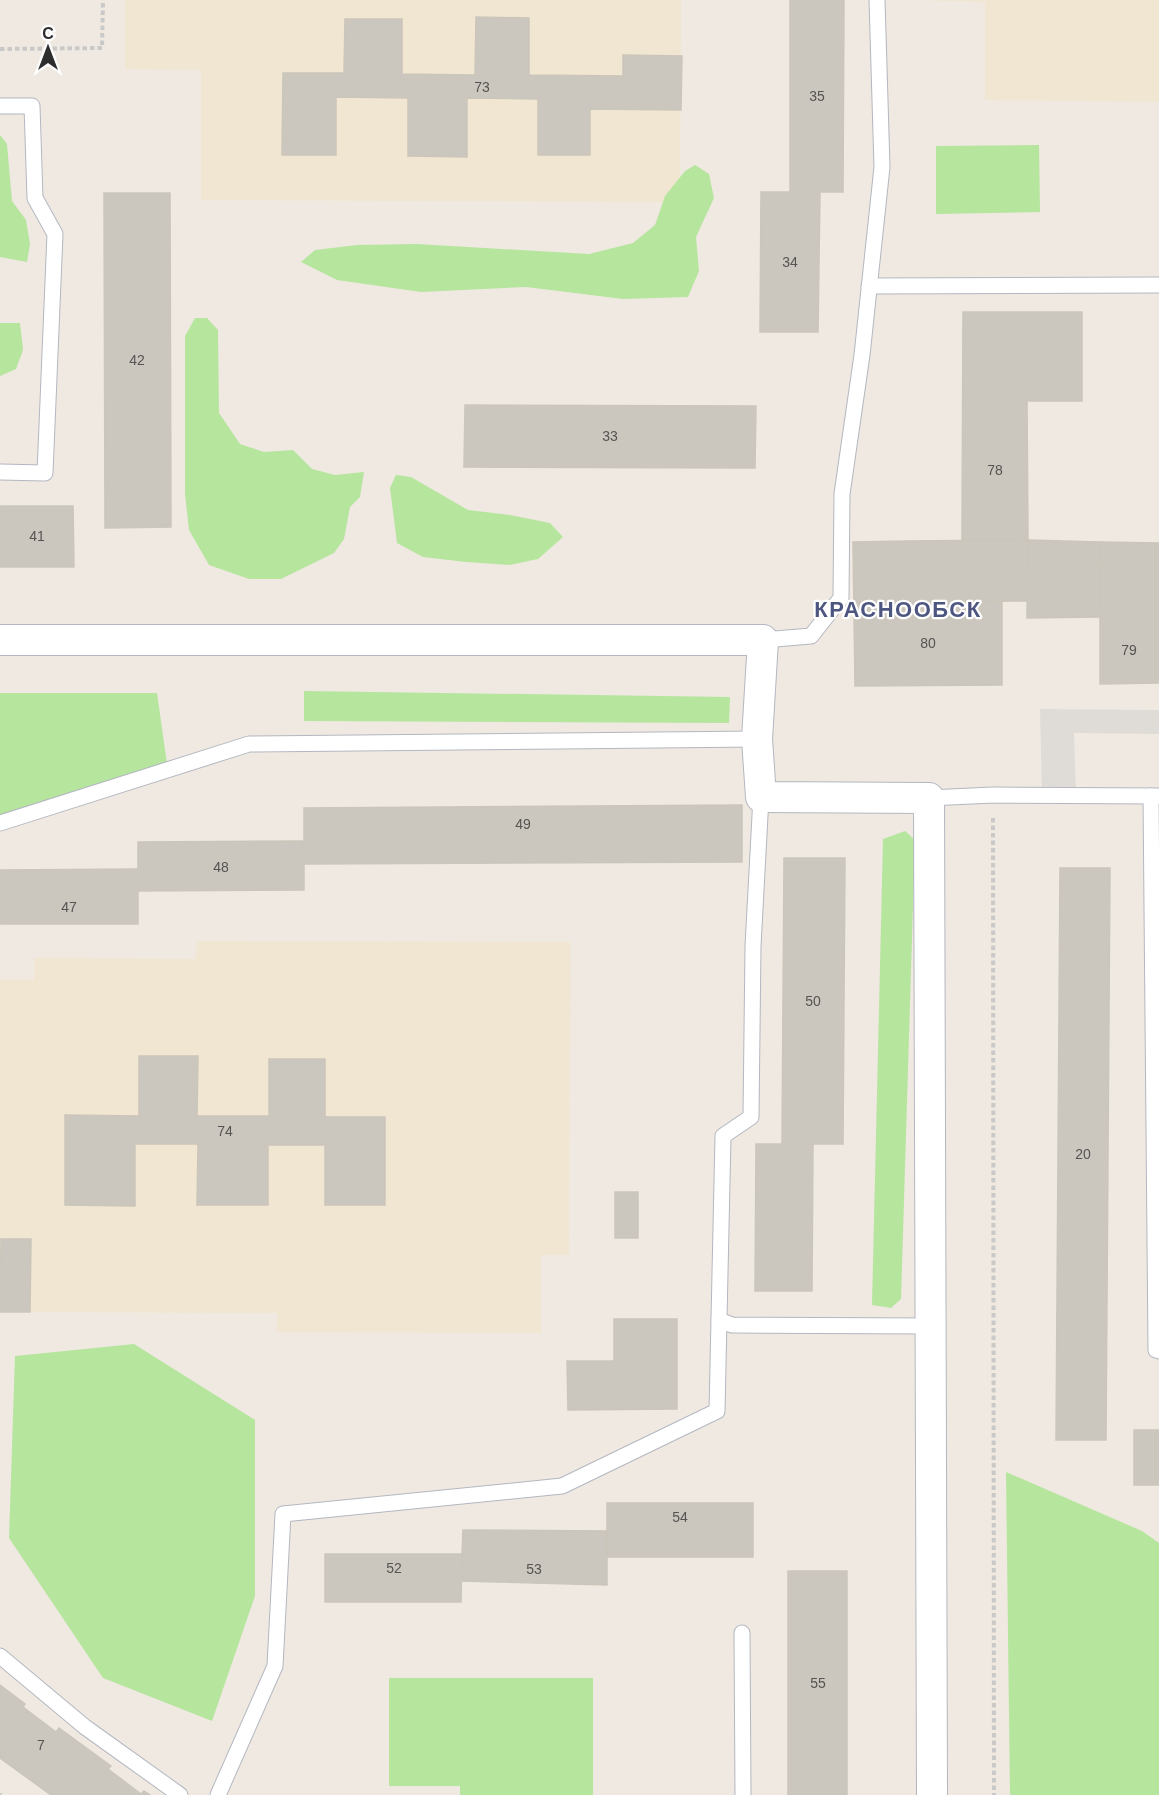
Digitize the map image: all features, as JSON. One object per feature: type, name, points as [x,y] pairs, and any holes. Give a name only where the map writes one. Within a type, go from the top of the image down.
[{"type":"street","points":[[0,640],[763,640],[757,739],[761,797],[929,798],[932,1795]]},
{"type":"lane","points":[[763,640],[811,636],[841,598],[842,494],[862,355],[882,167],[877,0]]},
{"type":"lane","points":[[0,106],[32,106],[35,198],[55,234],[45,473],[0,472]]},
{"type":"lane","points":[[869,286],[1159,285]]},
{"type":"lane","points":[[0,823],[249,744],[757,739]]},
{"type":"lane","points":[[929,798],[993,795],[1155,796],[1156,1350],[1159,1351]]},
{"type":"lane","points":[[218,1795],[275,1666],[283,1514],[562,1486],[717,1411],[723,1136],[751,1118],[753,946],[761,797]]},
{"type":"lane","points":[[719,1320],[732,1325],[930,1326]]},
{"type":"lane","points":[[742,1633],[743,1795]]},
{"type":"lane","points":[[0,1656],[85,1727],[180,1795]]},
{"type":"path","points":[[0,49],[102,48],[103,0]]},
{"type":"path","points":[[993,795],[994,1795]]},
{"type":"shaded area","points":[[125,0],[681,0],[680,202],[201,200],[201,70],[125,69]]},
{"type":"shaded area","points":[[917,0],[1159,0],[1159,102],[985,100],[985,2]]},
{"type":"shaded area","points":[[1040,709],[1159,710],[1159,734],[1074,733],[1076,795],[1042,795]]},
{"type":"shaded area","points":[[197,941],[570,942],[569,1255],[541,1255],[541,1333],[277,1332],[277,1313],[0,1312],[0,980],[34,980],[34,958],[196,959]]},
{"type":"green space","points":[[0,135],[7,144],[12,201],[26,220],[30,244],[27,262],[0,257]]},
{"type":"green space","points":[[1039,145],[1040,212],[936,214],[936,146]]},
{"type":"green space","points":[[695,165],[709,174],[714,198],[696,237],[699,271],[688,297],[623,299],[526,287],[421,292],[337,280],[301,262],[315,250],[357,245],[417,244],[589,254],[633,243],[655,225],[665,196],[685,171]]},
{"type":"green space","points":[[195,318],[207,318],[218,330],[219,413],[240,444],[264,452],[293,450],[312,469],[335,475],[364,472],[360,497],[350,507],[344,539],[334,553],[281,579],[249,579],[209,565],[189,530],[185,494],[185,336]]},
{"type":"green space","points":[[0,323],[20,323],[23,350],[16,369],[0,376]]},
{"type":"green space","points":[[396,475],[411,477],[468,510],[550,523],[563,537],[538,559],[510,565],[423,557],[397,543],[390,488]]},
{"type":"green space","points":[[304,691],[730,697],[729,723],[304,721]]},
{"type":"green space","points":[[0,693],[157,693],[168,771],[0,815]]},
{"type":"green space","points":[[905,831],[915,840],[901,1299],[891,1308],[872,1305],[883,839]]},
{"type":"green space","points":[[134,1344],[255,1420],[255,1596],[212,1721],[103,1678],[9,1538],[15,1356]]},
{"type":"green space","points":[[1006,1472],[1142,1531],[1159,1543],[1159,1795],[1010,1795]]},
{"type":"green space","points":[[389,1678],[593,1678],[593,1795],[460,1795],[460,1786],[389,1786]]},
{"type":"building","points":[[790,0],[844,0],[843,192],[790,192]]},
{"type":"building","points":[[476,17],[529,18],[529,75],[623,76],[623,55],[682,56],[681,110],[590,109],[590,155],[538,155],[538,99],[467,98],[467,157],[408,156],[408,98],[336,97],[336,155],[282,155],[283,73],[344,73],[345,19],[402,19],[402,74],[475,75]]},
{"type":"building","points":[[761,192],[820,192],[818,332],[760,332]]},
{"type":"building","points":[[104,193],[170,193],[171,527],[105,528]]},
{"type":"building","points":[[963,312],[1082,312],[1082,401],[1027,401],[1028,540],[962,540]]},
{"type":"building","points":[[465,405],[756,406],[755,468],[464,467]]},
{"type":"building","points":[[0,506],[73,506],[74,567],[0,567]]},
{"type":"building","points":[[1028,540],[1028,601],[906,602],[906,541]]},
{"type":"building","points":[[1028,540],[1100,542],[1099,617],[1027,618]]},
{"type":"building","points":[[906,541],[906,602],[1002,601],[1002,685],[855,686],[853,542]]},
{"type":"building","points":[[1100,542],[1159,543],[1159,567],[1100,567]]},
{"type":"building","points":[[1100,567],[1159,567],[1159,683],[1100,684]]},
{"type":"building","points":[[742,805],[742,862],[304,864],[304,808]]},
{"type":"building","points":[[304,841],[304,890],[138,891],[138,842]]},
{"type":"building","points":[[784,858],[845,858],[843,1144],[782,1144]]},
{"type":"building","points":[[1060,868],[1110,868],[1106,1440],[1056,1440]]},
{"type":"building","points":[[138,869],[138,924],[0,924],[0,870]]},
{"type":"building","points":[[139,1056],[198,1056],[197,1116],[269,1116],[269,1059],[325,1059],[325,1117],[385,1117],[385,1205],[325,1205],[325,1145],[268,1145],[268,1205],[197,1205],[198,1144],[135,1144],[135,1206],[65,1205],[65,1115],[139,1116]]},
{"type":"building","points":[[756,1144],[813,1144],[812,1291],[755,1291]]},
{"type":"building","points":[[615,1192],[638,1192],[638,1238],[615,1238]]},
{"type":"building","points":[[1,1239],[31,1239],[30,1312],[0,1312]]},
{"type":"building","points":[[614,1319],[677,1319],[677,1409],[568,1410],[567,1361],[614,1361]]},
{"type":"building","points":[[1134,1430],[1159,1430],[1159,1485],[1134,1485]]},
{"type":"building","points":[[607,1503],[753,1503],[753,1557],[607,1557]]},
{"type":"building","points":[[463,1530],[607,1531],[607,1585],[461,1581]]},
{"type":"building","points":[[325,1554],[462,1554],[461,1602],[325,1602]]},
{"type":"building","points":[[788,1571],[847,1571],[847,1795],[788,1795]]},
{"type":"building","points":[[0,1685],[25,1704],[23,1707],[56,1732],[59,1728],[111,1766],[108,1769],[141,1794],[144,1791],[150,1795],[51,1795],[0,1758]]},
{"type":"district","name":"КРАСНООБСК","points":[[898,609]]}]
